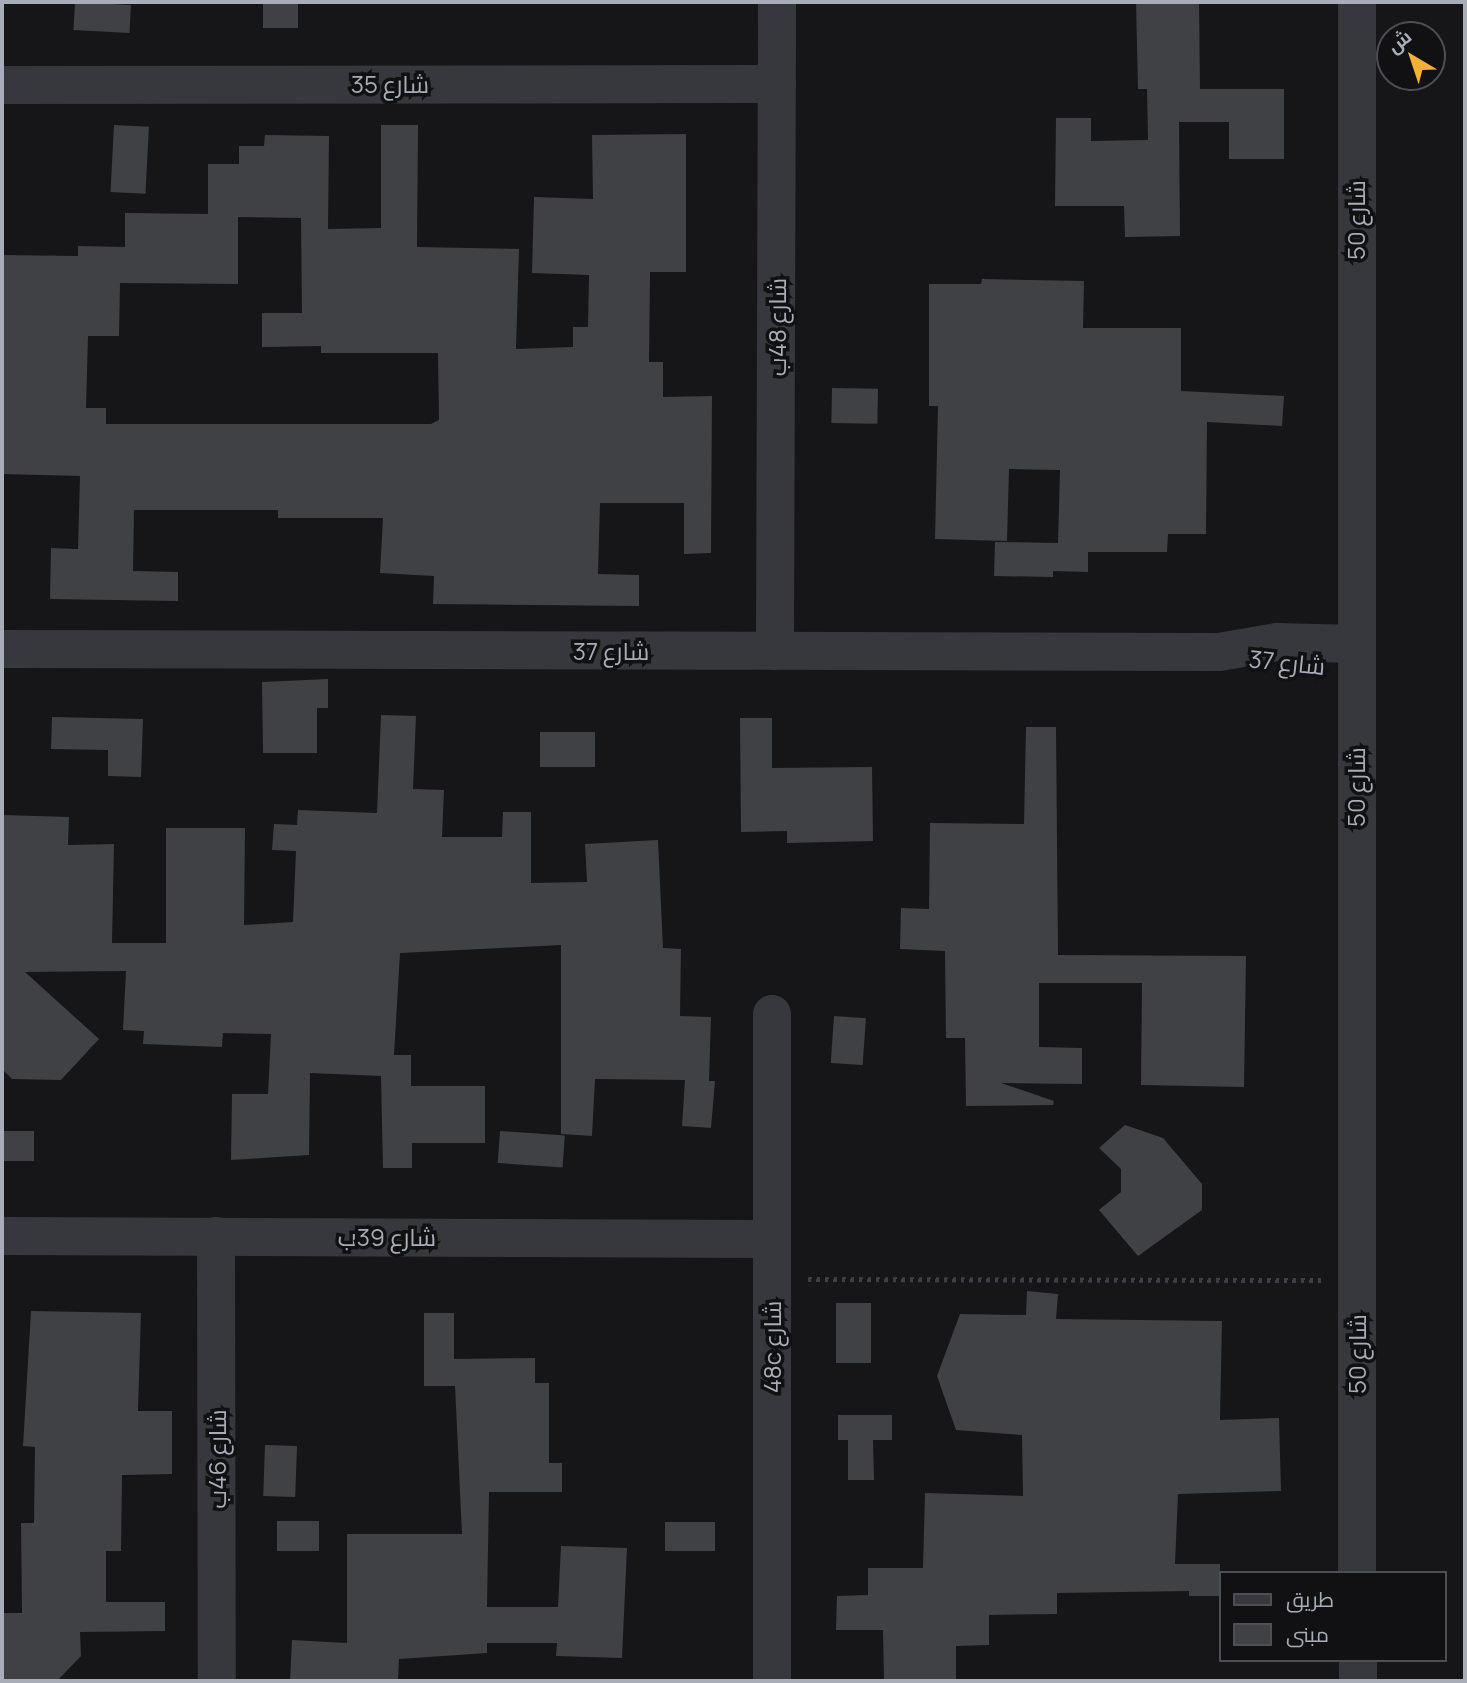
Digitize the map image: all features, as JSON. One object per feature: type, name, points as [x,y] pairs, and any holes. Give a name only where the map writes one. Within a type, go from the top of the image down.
[{"type":"street","name":"شارع 48ب","points":[[775,651],[777,2]]},
{"type":"street","name":"شارع 50","points":[[1356,2],[1357,1571]]},
{"type":"street","name":"شارع 35","points":[[2,85],[777,84]]},
{"type":"street","name":"شارع 37","points":[[2,649],[1219,652],[1276,666],[1355,656]]},
{"type":"street","name":"48c شارع","points":[[772,1014],[772,1681]]},
{"type":"street","name":"شارع 39ب","points":[[2,1236],[772,1239]]},
{"type":"street","name":"شارع 46ب","points":[[216,1236],[217,1681]]},
{"type":"street","points":[[1358,1662],[1358,1681]]},
{"type":"path","points":[[772,1279],[1357,1280]]},
{"type":"building","points":[[75,2],[131,5],[129,33],[74,30]]},
{"type":"building","points":[[263,2],[298,2],[298,28],[263,28]]},
{"type":"building","points":[[1136,2],[1199,2],[1200,89],[1284,89],[1284,159],[1229,159],[1229,122],[1179,122],[1180,236],[1125,237],[1124,206],[1055,206],[1056,118],[1091,118],[1091,141],[1148,140],[1147,89],[1138,89]]},
{"type":"building","points":[[114,125],[149,127],[145,194],[110,192]]},
{"type":"building","points":[[381,125],[418,125],[417,247],[519,249],[516,349],[573,347],[573,327],[588,327],[589,275],[532,273],[534,197],[593,199],[592,135],[686,134],[686,272],[650,272],[649,362],[663,362],[663,397],[712,396],[711,553],[684,554],[684,503],[600,503],[598,574],[639,575],[639,606],[433,604],[434,576],[380,573],[383,518],[278,518],[278,510],[134,510],[133,571],[178,572],[178,601],[50,599],[51,548],[78,549],[80,476],[2,474],[2,255],[78,256],[78,246],[125,247],[125,213],[208,214],[208,164],[239,164],[239,146],[264,146],[265,135],[329,136],[328,229],[381,228]],"holes":[[[238,217],[301,218],[302,313],[262,313],[262,347],[321,346],[321,353],[438,353],[439,420],[431,424],[106,424],[106,408],[86,408],[88,336],[119,336],[120,283],[238,284]]]},
{"type":"building","points":[[982,279],[1084,281],[1083,328],[1181,328],[1181,391],[1284,396],[1282,426],[1207,422],[1206,534],[1168,534],[1167,552],[1088,552],[1088,572],[1053,571],[1053,577],[994,576],[995,542],[1058,543],[1060,470],[1009,469],[1007,541],[935,539],[938,406],[929,406],[929,284],[981,284]]},
{"type":"building","points":[[832,388],[878,389],[877,424],[831,423]]},
{"type":"building","points":[[328,679],[328,708],[317,708],[317,753],[263,753],[262,682]]},
{"type":"building","points":[[381,715],[416,716],[413,789],[444,790],[442,837],[502,837],[503,812],[531,812],[531,883],[587,882],[585,844],[658,840],[663,948],[681,949],[680,1016],[711,1017],[709,1081],[715,1081],[711,1128],[682,1126],[685,1080],[595,1079],[592,1136],[561,1134],[561,945],[400,953],[394,1055],[411,1055],[411,1086],[485,1086],[485,1143],[412,1143],[412,1168],[383,1168],[381,1076],[310,1073],[309,1155],[231,1160],[232,1094],[268,1094],[271,1034],[223,1033],[222,1047],[143,1044],[144,1031],[123,1030],[126,971],[25,972],[99,1039],[61,1080],[12,1079],[2,1069],[2,815],[69,817],[68,845],[114,844],[112,943],[166,943],[166,828],[245,828],[244,925],[293,922],[296,851],[272,850],[274,824],[297,825],[298,810],[377,813]]},
{"type":"building","points":[[52,717],[143,719],[141,777],[108,776],[108,750],[51,749]]},
{"type":"building","points":[[740,718],[772,718],[772,768],[872,767],[873,841],[787,843],[787,831],[741,832]]},
{"type":"building","points":[[1026,727],[1056,727],[1058,955],[1246,956],[1244,1087],[1141,1085],[1142,983],[1039,983],[1039,1047],[1082,1048],[1082,1084],[1001,1083],[1054,1101],[1053,1105],[966,1106],[965,1038],[946,1038],[945,951],[900,949],[901,908],[929,909],[930,823],[1024,824]]},
{"type":"building","points":[[540,732],[595,732],[595,767],[540,767]]},
{"type":"building","points":[[834,1016],[866,1018],[863,1065],[831,1063]]},
{"type":"building","points":[[1125,1125],[1163,1138],[1202,1184],[1202,1210],[1138,1256],[1099,1210],[1121,1192],[1121,1169],[1099,1148]]},
{"type":"building","points":[[2,1131],[34,1131],[34,1161],[2,1161]]},
{"type":"building","points":[[500,1131],[565,1136],[563,1167],[498,1163]]},
{"type":"building","points":[[1027,1291],[1058,1294],[1056,1319],[1222,1321],[1220,1420],[1279,1418],[1281,1491],[1178,1494],[1175,1564],[1220,1564],[1218,1596],[1189,1596],[1189,1591],[1057,1593],[1057,1614],[989,1615],[989,1645],[956,1646],[956,1681],[884,1681],[883,1630],[836,1630],[837,1596],[868,1595],[868,1568],[923,1568],[925,1493],[1023,1496],[1022,1435],[956,1430],[937,1376],[960,1314],[1026,1315]]},
{"type":"building","points":[[836,1303],[871,1303],[871,1363],[836,1363]]},
{"type":"building","points":[[31,1311],[141,1313],[138,1411],[172,1411],[172,1474],[122,1475],[121,1551],[106,1551],[106,1602],[165,1602],[165,1631],[80,1632],[81,1656],[57,1681],[2,1681],[2,1613],[22,1613],[21,1523],[34,1523],[35,1447],[23,1446]]},
{"type":"building","points":[[424,1313],[454,1313],[454,1359],[535,1358],[535,1383],[549,1383],[549,1463],[562,1463],[562,1492],[489,1492],[487,1607],[558,1607],[561,1546],[627,1548],[622,1658],[556,1656],[557,1643],[487,1643],[487,1653],[399,1659],[398,1681],[290,1681],[292,1640],[347,1643],[347,1534],[462,1534],[455,1386],[424,1386]]},
{"type":"building","points":[[838,1415],[892,1415],[892,1440],[873,1440],[874,1480],[848,1480],[848,1440],[838,1440]]},
{"type":"building","points":[[265,1445],[297,1446],[295,1497],[263,1496]]},
{"type":"building","points":[[277,1521],[319,1521],[319,1551],[277,1551]]},
{"type":"building","points":[[665,1522],[715,1522],[715,1551],[665,1551]]}]
